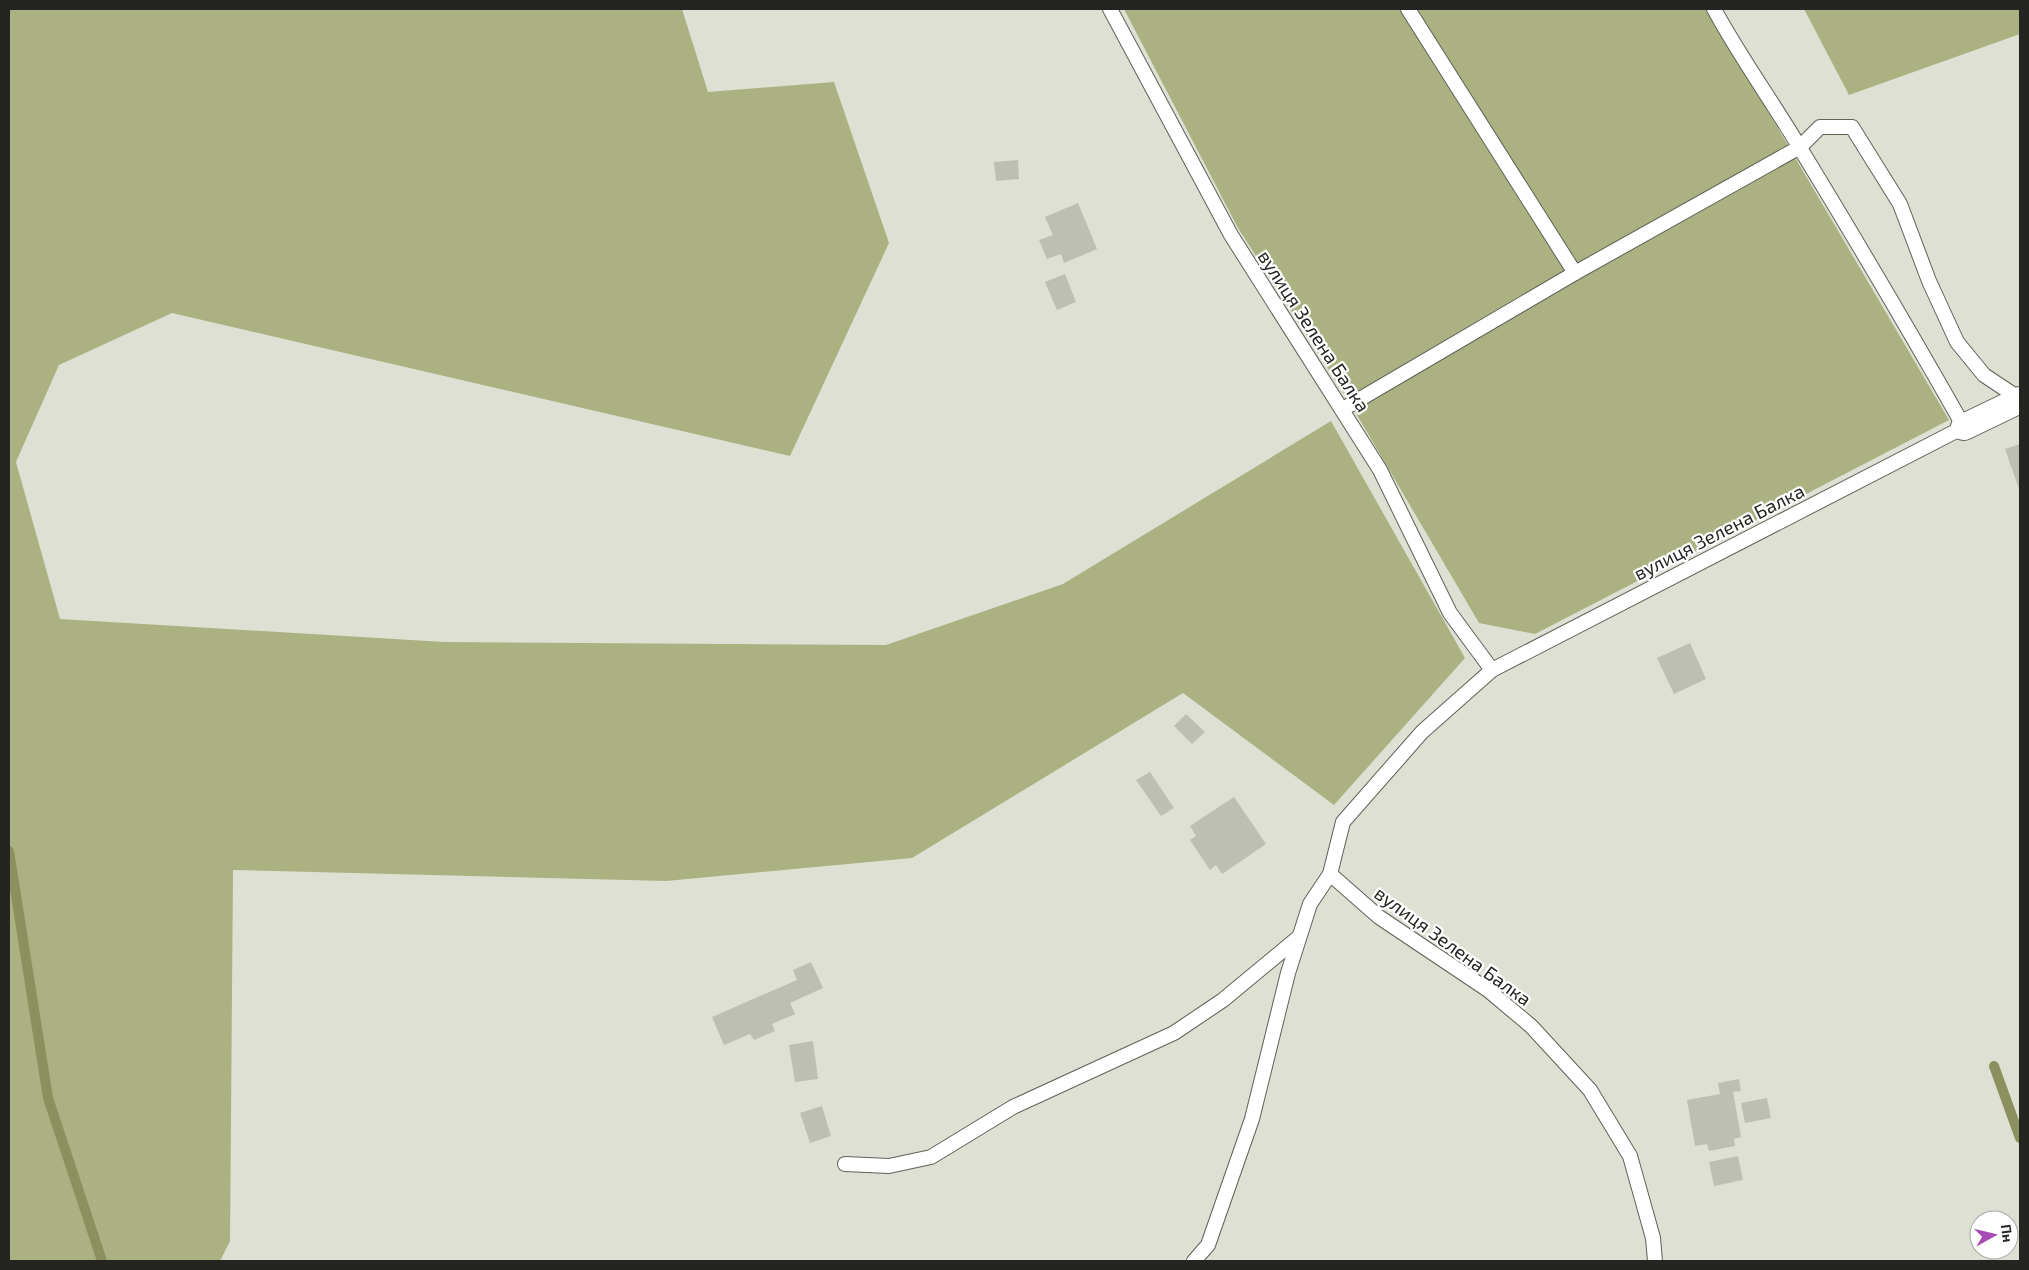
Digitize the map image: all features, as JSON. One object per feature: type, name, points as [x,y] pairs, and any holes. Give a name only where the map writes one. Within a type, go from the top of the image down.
[{"type":"street","points":[[1964,427],[2020,400]]},
{"type":"lane","name":"вулиця Зелена Балка","points":[[1110,9],[1231,235],[1380,470],[1450,613],[1492,670]]},
{"type":"lane","points":[[1408,9],[1575,272]]},
{"type":"lane","points":[[1714,9],[1732,41],[1800,147],[1964,427]]},
{"type":"lane","points":[[1343,409],[1575,272],[1800,147],[1820,127],[1852,127],[1900,204],[1929,281],[1957,342],[1984,375],[2020,400]]},
{"type":"lane","name":"вулиця Зелена Балка","points":[[1194,1261],[1208,1245],[1252,1119],[1299,936],[1310,904],[1330,874],[1343,822],[1422,732],[1492,670],[1964,427]]},
{"type":"lane","name":"вулиця Зелена Балка","points":[[1330,874],[1379,917],[1488,990],[1531,1026],[1590,1090],[1630,1156],[1653,1238],[1655,1261]]},
{"type":"lane","points":[[845,1164],[889,1166],[931,1156],[1013,1107],[1174,1033],[1223,1000],[1299,936]]},
{"type":"green space","points":[[9,9],[682,9],[708,92],[834,82],[889,243],[790,456],[172,313],[59,365],[16,462],[60,619],[444,642],[886,645],[1063,584],[1331,421],[1465,658],[1334,805],[1183,693],[912,858],[666,881],[233,870],[230,1241],[220,1261],[9,1261]]},
{"type":"green space","points":[[1124,9],[1708,9],[1949,420],[1535,634],[1479,623],[1347,398],[1238,228]]},
{"type":"green space","points":[[1804,9],[2020,9],[2020,34],[1849,95]]},
{"type":"building","points":[[1018,160],[1019,179],[996,181],[994,162]]},
{"type":"building","points":[[1078,203],[1097,249],[1064,263],[1061,254],[1047,259],[1039,240],[1053,235],[1045,217]]},
{"type":"building","points":[[1065,274],[1076,302],[1057,310],[1045,282]]},
{"type":"building","points":[[2020,444],[2020,492],[2005,449]]},
{"type":"building","points":[[1690,643],[1706,679],[1674,694],[1657,658]]},
{"type":"building","points":[[1186,714],[1205,732],[1192,744],[1174,726]]},
{"type":"building","points":[[1150,772],[1174,808],[1161,816],[1136,780]]},
{"type":"building","points":[[1234,797],[1266,844],[1222,874],[1216,865],[1210,870],[1190,840],[1196,836],[1190,826]]},
{"type":"building","points":[[811,962],[823,988],[790,1003],[795,1014],[772,1024],[775,1031],[754,1040],[750,1034],[724,1045],[712,1017],[797,980],[793,970]]},
{"type":"building","points":[[813,1041],[818,1079],[795,1082],[789,1045]]},
{"type":"building","points":[[1739,1079],[1741,1091],[1733,1092],[1741,1137],[1734,1139],[1735,1146],[1709,1151],[1707,1144],[1695,1146],[1687,1100],[1720,1094],[1718,1083]]},
{"type":"building","points":[[1767,1098],[1771,1118],[1745,1123],[1741,1103]]},
{"type":"building","points":[[822,1106],[831,1136],[810,1143],[800,1113]]},
{"type":"building","points":[[1738,1156],[1743,1180],[1714,1186],[1709,1162]]},
{"type":"waterway","points":[[9,851],[48,1098],[102,1261]]},
{"type":"waterway","points":[[1994,1066],[2020,1138]]}]
